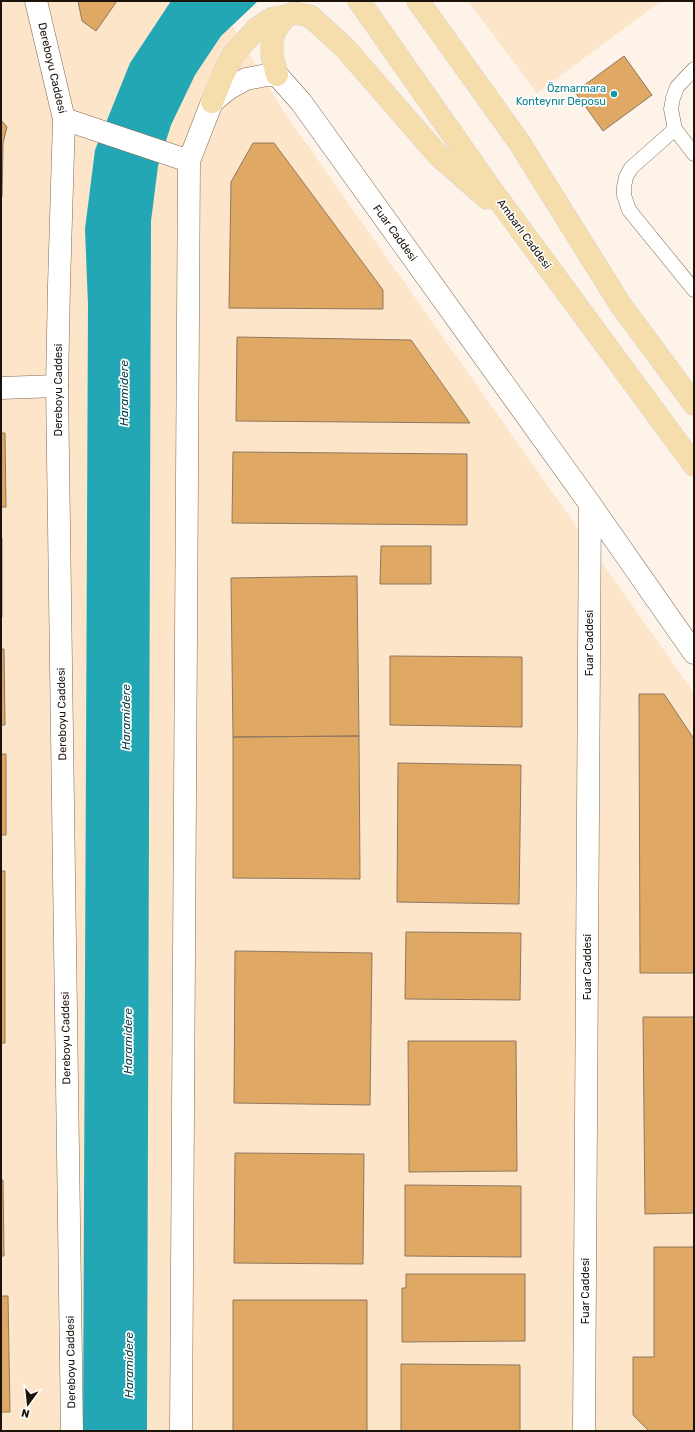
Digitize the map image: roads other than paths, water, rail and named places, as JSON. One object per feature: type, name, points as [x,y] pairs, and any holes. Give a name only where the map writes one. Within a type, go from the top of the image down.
[{"type":"main road","name":"Ambarlı Caddesi","points":[[359,1],[518,226],[694,465]]},
{"type":"main road","points":[[418,1],[519,142],[620,304],[694,404]]},
{"type":"main road","points":[[212,102],[233,55],[256,29],[273,18],[294,13],[310,16],[346,48],[438,155],[518,226]]},
{"type":"main road","points":[[277,75],[272,56],[272,40],[276,29],[286,16]]},
{"type":"street","name":"Dereboyu Caddesi","points":[[36,1],[64,119],[57,386],[72,1431]]},
{"type":"street","points":[[181,1431],[182,158],[212,102],[228,88],[246,79],[267,74],[277,75]]},
{"type":"street","name":"Fuar Caddesi","points":[[277,75],[301,102],[590,504],[694,653]]},
{"type":"street","points":[[64,119],[182,158]]},
{"type":"street","points":[[1,388],[57,386]]},
{"type":"street","name":"Fuar Caddesi","points":[[584,1431],[590,504]]},
{"type":"lane","points":[[694,69],[677,87],[671,109],[675,129],[694,154]]},
{"type":"lane","points":[[675,129],[631,168],[626,177],[624,195],[628,210],[694,290]]},
{"type":"water","name":"Haramidere","points":[[171,1],[258,1],[221,36],[195,75],[171,125],[158,166],[151,221],[147,1431],[83,1431],[88,305],[85,229],[95,150],[130,63]]},
{"type":"place","name":"Özmarmara Konteynır Deposu","points":[[614,94]]}]
